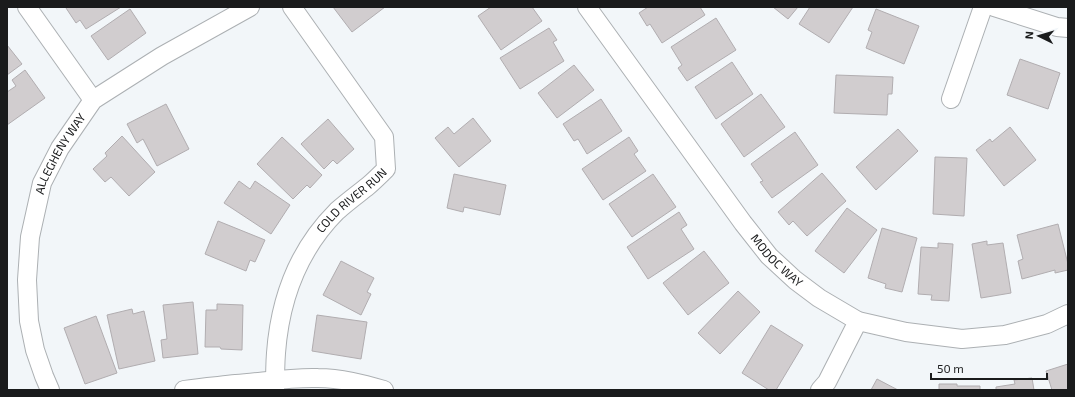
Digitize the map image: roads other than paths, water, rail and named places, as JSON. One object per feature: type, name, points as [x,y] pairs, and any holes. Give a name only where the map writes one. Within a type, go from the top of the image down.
[{"type":"street","points":[[27,7],[93,100]]},
{"type":"street","name":"ALLEGHENY WAY","points":[[50,390],[35,350],[29,321],[27,280],[30,237],[42,183],[60,148],[93,100],[162,56],[250,7]]},
{"type":"street","name":"COLD RIVER RUN","points":[[275,385],[278,337],[282,315],[287,292],[299,264],[317,235],[338,211],[386,169],[384,137],[292,7]]},
{"type":"street","name":"MODOC WAY","points":[[587,7],[743,223],[769,256],[795,280],[819,298],[858,321],[906,332],[962,339],[1005,335],[1047,324],[1068,314]]},
{"type":"street","points":[[951,99],[983,7]]},
{"type":"street","points":[[994,7],[1057,27],[1068,28]]},
{"type":"street","points":[[820,390],[827,382],[858,321]]},
{"type":"street","points":[[184,390],[203,387],[275,385],[298,378],[340,380],[384,390]]}]
